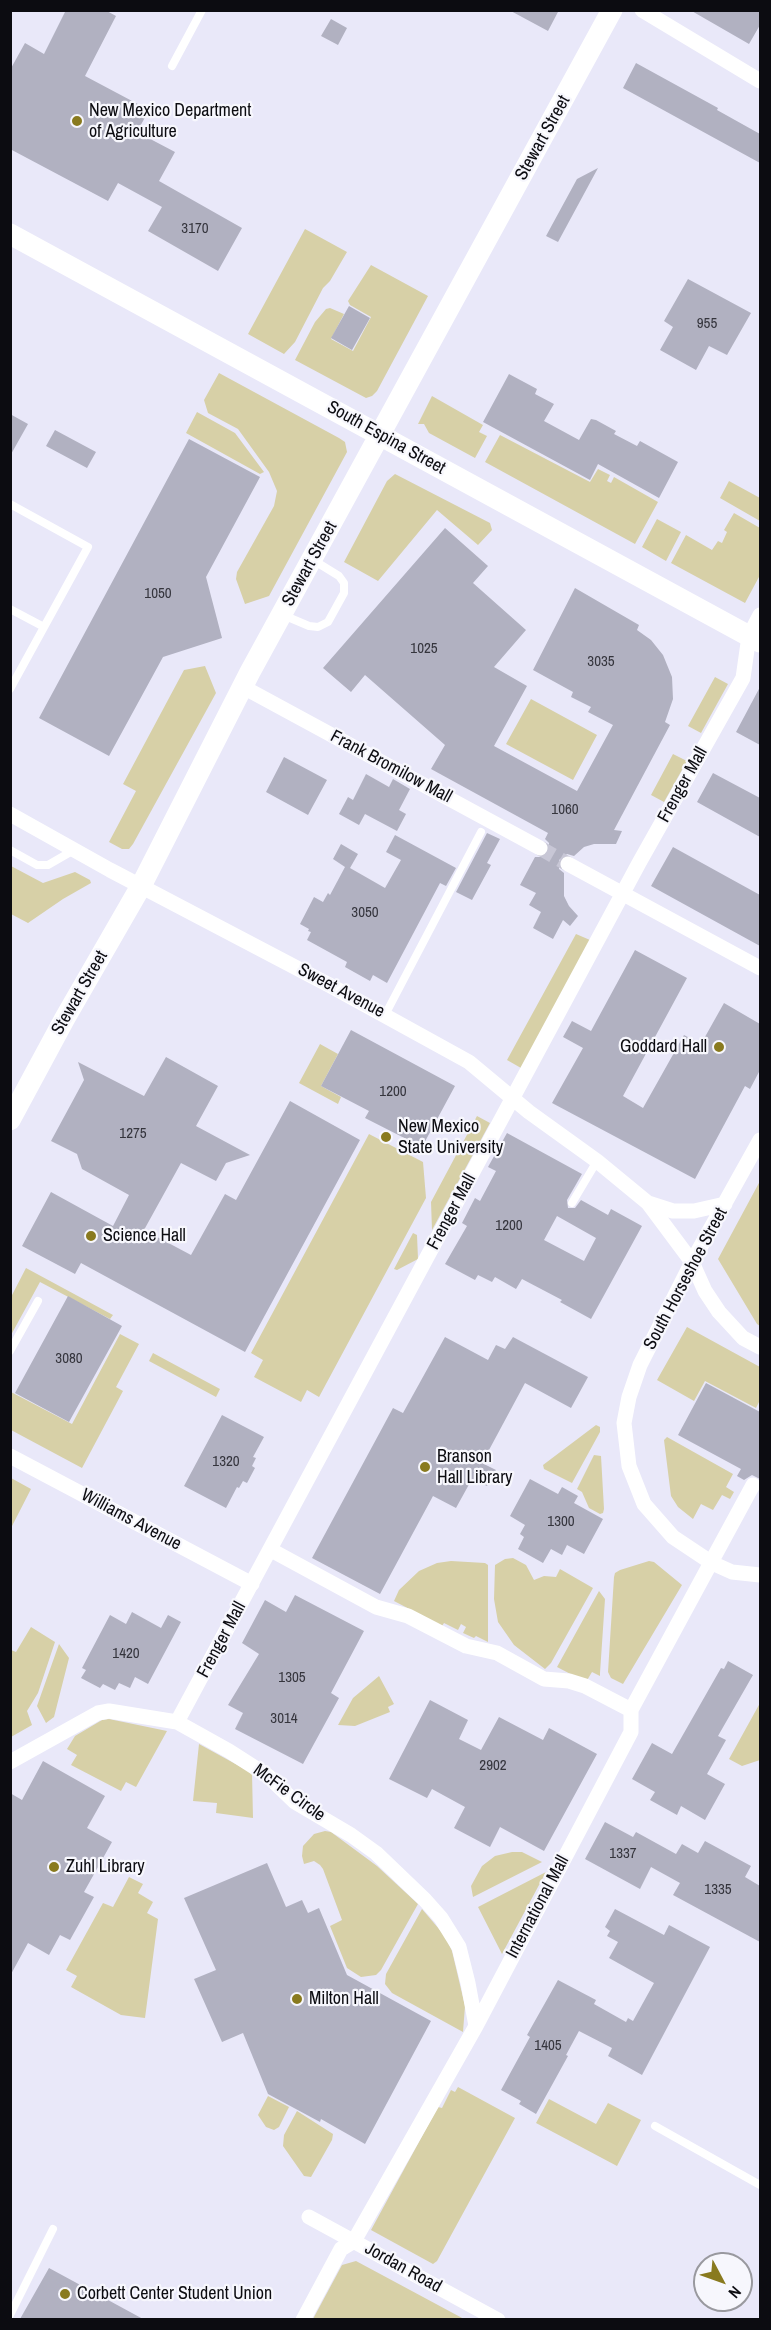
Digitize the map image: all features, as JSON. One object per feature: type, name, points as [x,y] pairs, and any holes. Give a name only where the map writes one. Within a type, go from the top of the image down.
[{"type":"street","name":"Stewart Street","points":[[10,1120],[65,1018],[141,886],[282,614],[612,10]]},
{"type":"street","points":[[642,10],[760,81]]},
{"type":"street","name":"South Espina Street","points":[[10,234],[755,639]]},
{"type":"street","name":"Frenger Mall","points":[[177,1722],[743,678],[760,615]]},
{"type":"street","name":"Frank Bromilow Mall","points":[[243,687],[540,848]]},
{"type":"street","name":"Sweet Avenue","points":[[10,814],[470,1062],[513,1100],[597,1161],[648,1203],[693,1262],[705,1291],[719,1312],[743,1338],[760,1347]]},
{"type":"street","points":[[568,864],[760,968]]},
{"type":"street","name":"South Horseshoe Street","points":[[760,1140],[640,1365],[629,1397],[624,1423],[629,1466],[644,1504],[673,1537],[711,1563],[732,1572],[760,1575]]},
{"type":"street","name":"Sweet Avenue","points":[[648,1203],[673,1211],[694,1211],[725,1204]]},
{"type":"street","name":"Williams Avenue","points":[[10,1456],[252,1584]]},
{"type":"street","name":"International Mall","points":[[303,2319],[341,2249],[354,2241],[476,2026],[632,1732],[632,1710],[753,1485]]},
{"type":"street","points":[[271,1550],[376,1607],[408,1616],[466,1646],[497,1653],[544,1679],[569,1681],[585,1686],[632,1710]]},
{"type":"street","name":"McFie Circle","points":[[10,1762],[98,1713],[120,1712],[177,1722],[229,1750],[268,1776],[295,1802],[351,1835],[376,1853],[441,1918],[459,1947],[476,2026]]},
{"type":"street","name":"Jordan Road","points":[[309,2217],[498,2319]]},
{"type":"lane","points":[[172,66],[202,10]]},
{"type":"lane","points":[[10,504],[88,547],[10,689]]},
{"type":"lane","points":[[282,614],[309,626],[318,627],[328,622],[344,593],[344,583],[339,576],[313,560]]},
{"type":"lane","points":[[10,609],[44,627]]},
{"type":"lane","points":[[385,1015],[481,832]]},
{"type":"lane","points":[[10,850],[37,865],[48,865],[74,850]]},
{"type":"lane","points":[[572,1203],[597,1161]]},
{"type":"lane","points":[[10,1351],[38,1300]]},
{"type":"lane","points":[[655,2126],[760,2185]]},
{"type":"lane","points":[[10,2315],[53,2229]]},
{"type":"shaded area","points":[[305,229],[347,252],[330,281],[323,288],[295,342],[284,354],[248,334]]},
{"type":"shaded area","points":[[371,265],[428,296],[377,391],[366,398],[295,360],[315,322],[326,309],[330,308],[344,314],[331,339],[353,351],[371,317],[350,305],[348,301]]},
{"type":"shaded area","points":[[219,373],[339,438],[345,442],[347,452],[269,596],[245,604],[236,579],[237,572],[274,506],[277,491],[269,472],[238,429],[208,413],[204,400]]},
{"type":"shaded area","points":[[432,396],[483,425],[479,432],[487,436],[475,458],[429,433],[424,424],[418,424]]},
{"type":"shaded area","points":[[197,412],[235,433],[264,472],[260,474],[186,433]]},
{"type":"shaded area","points":[[500,435],[590,482],[598,469],[610,475],[607,481],[611,483],[614,477],[658,502],[635,544],[485,462]]},
{"type":"shaded area","points":[[395,474],[490,523],[492,530],[478,545],[437,510],[378,581],[344,562],[387,481]]},
{"type":"shaded area","points":[[729,481],[760,498],[760,521],[720,498]]},
{"type":"shaded area","points":[[734,513],[760,528],[760,575],[745,603],[671,563],[686,535],[712,550],[718,541],[722,543],[727,532],[724,530]]},
{"type":"shaded area","points":[[657,519],[681,532],[666,561],[642,547]]},
{"type":"shaded area","points":[[205,666],[216,693],[133,844],[129,849],[122,849],[109,842],[136,791],[123,784],[184,670]]},
{"type":"shaded area","points":[[715,677],[728,684],[701,733],[688,726]]},
{"type":"shaded area","points":[[531,699],[597,735],[573,780],[506,744]]},
{"type":"shaded area","points":[[673,754],[687,761],[664,802],[651,795]]},
{"type":"shaded area","points":[[11,866],[43,883],[75,872],[90,880],[91,883],[28,923],[11,914]]},
{"type":"shaded area","points":[[576,934],[590,940],[521,1068],[507,1060]]},
{"type":"shaded area","points":[[320,1044],[338,1054],[321,1086],[341,1097],[338,1104],[299,1083]]},
{"type":"shaded area","points":[[477,1116],[490,1123],[432,1230],[431,1202]]},
{"type":"shaded area","points":[[369,1134],[423,1162],[426,1198],[319,1397],[307,1390],[301,1402],[254,1377],[263,1360],[251,1353]]},
{"type":"shaded area","points":[[760,1181],[760,1326],[718,1259]]},
{"type":"shaded area","points":[[413,1233],[417,1235],[418,1259],[397,1270],[394,1269]]},
{"type":"shaded area","points":[[26,1268],[113,1315],[110,1319],[40,1282],[11,1335],[11,1297]]},
{"type":"shaded area","points":[[687,1327],[760,1367],[760,1400],[756,1408],[705,1381],[694,1401],[657,1380]]},
{"type":"shaded area","points":[[120,1334],[139,1344],[116,1387],[123,1391],[82,1468],[11,1430],[11,1392],[72,1424]]},
{"type":"shaded area","points":[[153,1353],[220,1389],[216,1397],[149,1361]]},
{"type":"shaded area","points":[[596,1425],[600,1427],[600,1432],[572,1483],[544,1469],[543,1465]]},
{"type":"shaded area","points":[[667,1437],[733,1474],[726,1487],[734,1492],[730,1499],[722,1495],[713,1510],[701,1504],[693,1519],[678,1507],[671,1496],[664,1440]]},
{"type":"shaded area","points":[[594,1455],[601,1456],[604,1509],[600,1514],[589,1508],[582,1492],[577,1489]]},
{"type":"shaded area","points":[[11,1478],[31,1489],[11,1528]]},
{"type":"shaded area","points":[[513,1558],[526,1565],[534,1580],[544,1576],[556,1577],[560,1569],[593,1588],[551,1663],[545,1669],[514,1645],[498,1622],[494,1599],[495,1565],[505,1559]]},
{"type":"shaded area","points":[[451,1561],[488,1565],[488,1642],[463,1633],[466,1627],[461,1624],[458,1630],[444,1623],[442,1626],[394,1601],[399,1590],[419,1571],[437,1563]]},
{"type":"shaded area","points":[[649,1561],[654,1562],[682,1585],[623,1684],[611,1678],[608,1672],[614,1577],[615,1573],[620,1570]]},
{"type":"shaded area","points":[[599,1591],[605,1599],[600,1676],[592,1672],[586,1682],[557,1667]]},
{"type":"shaded area","points":[[31,1627],[55,1642],[38,1693],[27,1711],[32,1725],[11,1737],[11,1650],[16,1652]]},
{"type":"shaded area","points":[[59,1644],[69,1658],[54,1717],[46,1723],[37,1706]]},
{"type":"shaded area","points":[[379,1676],[394,1704],[388,1707],[390,1712],[355,1726],[338,1725],[353,1698]]},
{"type":"shaded area","points":[[760,1703],[760,1760],[742,1766],[729,1759]]},
{"type":"shaded area","points":[[109,1719],[167,1731],[136,1787],[126,1782],[121,1791],[71,1765],[77,1755],[67,1749],[75,1736],[102,1720]]},
{"type":"shaded area","points":[[199,1744],[252,1773],[253,1818],[216,1813],[217,1803],[193,1801]]},
{"type":"shaded area","points":[[331,1832],[377,1866],[418,1904],[376,1975],[361,1977],[347,1968],[330,1926],[342,1920],[323,1869],[314,1861],[304,1864],[303,1846],[314,1834]]},
{"type":"shaded area","points":[[522,1852],[542,1862],[473,1897],[471,1886],[482,1866],[495,1856]]},
{"type":"shaded area","points":[[546,1872],[502,1954],[478,1907]]},
{"type":"shaded area","points":[[129,1877],[143,1884],[138,1893],[153,1902],[147,1913],[158,1919],[145,2018],[121,2015],[71,1987],[77,1976],[66,1970],[103,1903],[113,1907]]},
{"type":"shaded area","points":[[422,1909],[445,1936],[452,1951],[465,2006],[463,2032],[392,1993],[385,1984],[386,1974]]},
{"type":"shaded area","points":[[458,2087],[515,2118],[437,2261],[433,2264],[371,2230],[438,2107],[442,2108],[451,2090],[455,2092]]},
{"type":"shaded area","points":[[268,2096],[289,2107],[279,2127],[274,2130],[266,2127],[258,2115]]},
{"type":"shaded area","points":[[549,2099],[596,2124],[608,2103],[641,2120],[617,2166],[536,2123]]},
{"type":"shaded area","points":[[297,2111],[333,2134],[332,2140],[311,2177],[304,2176],[283,2146],[284,2135]]},
{"type":"shaded area","points":[[356,2261],[464,2319],[313,2319],[342,2265]]},
{"type":"building","name":"New Mexico Department of Agriculture","points":[[66,10],[105,10],[116,16],[85,76],[149,110],[137,132],[175,152],[159,181],[242,228],[218,271],[148,231],[162,207],[118,183],[108,201],[10,149],[10,70],[25,43],[44,54]]},
{"type":"building","points":[[509,10],[559,10],[548,31]]},
{"type":"building","points":[[690,10],[760,10],[760,25],[749,44]]},
{"type":"building","points":[[331,19],[347,28],[338,45],[321,36]]},
{"type":"building","points":[[636,63],[760,134],[760,163],[623,88]]},
{"type":"building","points":[[598,168],[558,242],[546,236],[577,179]]},
{"type":"building","points":[[688,279],[751,313],[727,355],[709,346],[696,370],[660,350],[673,327],[664,321]]},
{"type":"building","points":[[349,306],[370,318],[352,350],[331,338]]},
{"type":"building","points":[[509,374],[537,389],[535,394],[554,404],[544,421],[579,440],[591,419],[596,420],[616,431],[614,434],[637,446],[640,441],[678,462],[659,498],[598,464],[590,480],[483,422]]},
{"type":"building","points":[[10,414],[28,424],[10,456]]},
{"type":"building","points":[[55,430],[96,452],[87,468],[46,446]]},
{"type":"building","points":[[189,439],[260,477],[206,577],[222,638],[163,657],[109,756],[39,718]]},
{"type":"building","points":[[445,528],[488,566],[473,583],[526,630],[494,667],[527,686],[494,746],[577,791],[613,725],[588,712],[591,707],[571,697],[573,692],[533,670],[575,588],[639,625],[637,630],[651,640],[663,655],[672,677],[673,699],[665,722],[670,725],[614,830],[622,831],[616,844],[594,844],[584,847],[574,856],[567,854],[559,860],[559,869],[564,873],[564,896],[578,916],[570,926],[563,920],[553,939],[533,928],[541,912],[529,905],[536,893],[520,885],[535,857],[545,857],[549,852],[549,843],[545,839],[548,833],[431,769],[445,745],[365,675],[351,692],[323,668]]},
{"type":"building","points":[[760,687],[760,745],[736,732]]},
{"type":"building","points":[[284,757],[327,780],[308,815],[266,792]]},
{"type":"building","points":[[713,773],[760,798],[760,837],[697,802]]},
{"type":"building","points":[[366,774],[389,787],[393,779],[410,789],[399,810],[406,814],[397,831],[365,814],[359,825],[339,814],[348,797],[353,800]]},
{"type":"building","points":[[487,833],[500,839],[487,863],[491,865],[472,900],[456,892]]},
{"type":"building","points":[[395,835],[456,868],[446,886],[440,883],[387,983],[373,975],[370,981],[345,967],[347,962],[307,940],[311,932],[300,924],[314,897],[323,902],[328,893],[330,895],[345,867],[333,859],[341,844],[358,854],[350,868],[385,888],[401,860],[386,852]]},
{"type":"building","points":[[673,847],[760,895],[760,946],[651,886]]},
{"type":"building","points":[[635,950],[687,978],[623,1096],[643,1108],[684,1035],[701,1044],[724,1003],[760,1024],[760,1070],[750,1089],[745,1086],[695,1179],[552,1103],[583,1048],[563,1037],[572,1021],[591,1031]]},
{"type":"building","points":[[351,1030],[455,1086],[422,1147],[365,1118],[369,1111],[321,1086]]},
{"type":"building","name":"Science Hall","points":[[166,1057],[218,1086],[196,1126],[250,1155],[226,1163],[216,1181],[181,1163],[144,1230],[191,1255],[225,1194],[236,1200],[290,1101],[360,1140],[245,1352],[81,1263],[75,1274],[22,1246],[51,1192],[113,1226],[129,1195],[82,1169],[77,1154],[51,1141],[84,1080],[78,1062],[144,1096]]},
{"type":"building","points":[[507,1133],[582,1174],[567,1200],[568,1208],[575,1208],[581,1200],[608,1215],[611,1209],[642,1226],[591,1319],[560,1302],[562,1300],[522,1279],[516,1289],[495,1277],[492,1282],[478,1275],[475,1280],[445,1264],[467,1226],[462,1223],[475,1198],[480,1201],[496,1171],[488,1167]],"holes":[[[557,1216],[596,1238],[584,1261],[544,1240]]]},
{"type":"building","points":[[68,1296],[122,1326],[69,1422],[15,1393]]},
{"type":"building","name":"Branson Hall Library","points":[[445,1337],[488,1360],[496,1345],[505,1349],[513,1337],[588,1377],[571,1408],[525,1383],[482,1463],[496,1470],[487,1486],[472,1479],[456,1508],[433,1496],[380,1594],[312,1558],[393,1408],[403,1413]]},
{"type":"building","points":[[706,1383],[760,1412],[760,1479],[752,1475],[744,1480],[737,1476],[741,1469],[678,1435]]},
{"type":"building","points":[[222,1415],[264,1437],[253,1457],[256,1458],[252,1466],[255,1468],[247,1483],[243,1481],[239,1488],[237,1487],[226,1508],[184,1486]]},
{"type":"building","points":[[530,1479],[558,1494],[562,1487],[578,1496],[574,1503],[603,1519],[584,1554],[567,1545],[562,1555],[551,1549],[543,1563],[518,1549],[524,1537],[520,1534],[525,1525],[510,1516]]},
{"type":"building","points":[[295,1595],[364,1631],[331,1693],[339,1698],[303,1764],[235,1729],[243,1713],[228,1705],[259,1654],[242,1643],[265,1600],[286,1612]]},
{"type":"building","points":[[132,1612],[161,1628],[168,1615],[181,1622],[148,1684],[135,1677],[130,1688],[119,1683],[115,1690],[103,1684],[100,1688],[81,1678],[86,1670],[82,1668],[110,1615],[126,1624]]},
{"type":"building","points":[[728,1661],[753,1675],[718,1736],[726,1740],[707,1774],[725,1784],[705,1820],[681,1806],[677,1815],[650,1800],[655,1792],[632,1779],[652,1743],[672,1754],[721,1668],[724,1669]]},
{"type":"building","points":[[430,1700],[468,1720],[459,1739],[481,1750],[499,1717],[543,1740],[549,1728],[597,1754],[544,1851],[500,1827],[490,1847],[454,1828],[465,1807],[432,1789],[427,1798],[389,1779]]},
{"type":"building","name":"Zuhl Library","points":[[43,1761],[105,1796],[87,1828],[112,1842],[84,1892],[94,1897],[70,1940],[60,1935],[49,1955],[28,1943],[10,1976],[10,1793],[22,1800]]},
{"type":"building","points":[[605,1822],[633,1837],[636,1832],[676,1854],[682,1844],[698,1853],[705,1841],[751,1866],[745,1877],[760,1886],[760,1942],[673,1895],[680,1883],[651,1867],[640,1889],[585,1859]]},
{"type":"building","name":"Milton Hall","points":[[267,1863],[286,1907],[302,1900],[308,1913],[319,1908],[347,1975],[431,2021],[365,2144],[321,2119],[320,2122],[268,2094],[243,2033],[222,2042],[194,1979],[216,1970],[184,1898]]},
{"type":"building","points":[[615,1909],[664,1935],[669,1925],[710,1947],[642,2075],[608,2056],[612,2048],[579,2031],[536,2114],[519,2104],[521,2101],[501,2090],[530,2037],[527,2035],[558,1980],[596,2000],[594,2004],[626,2022],[628,2018],[633,2021],[654,1983],[609,1958],[618,1942],[607,1936],[610,1931],[605,1927]]},
{"type":"building","name":"Corbett Center Student Union","points":[[49,2268],[143,2319],[20,2319]]},
{"type":"tunnel","points":[[540,848],[568,864]]},
{"type":"place","name":"New Mexico Department of Agriculture","points":[[77,121]]},
{"type":"place","name":"Goddard Hall","points":[[719,1047]]},
{"type":"place","name":"New Mexico State University","points":[[386,1137]]},
{"type":"place","name":"Science Hall","points":[[91,1236]]},
{"type":"place","name":"Branson Hall Library","points":[[425,1467]]},
{"type":"place","name":"Zuhl Library","points":[[54,1867]]},
{"type":"place","name":"Milton Hall","points":[[297,1999]]},
{"type":"place","name":"Corbett Center Student Union","points":[[65,2294]]}]
